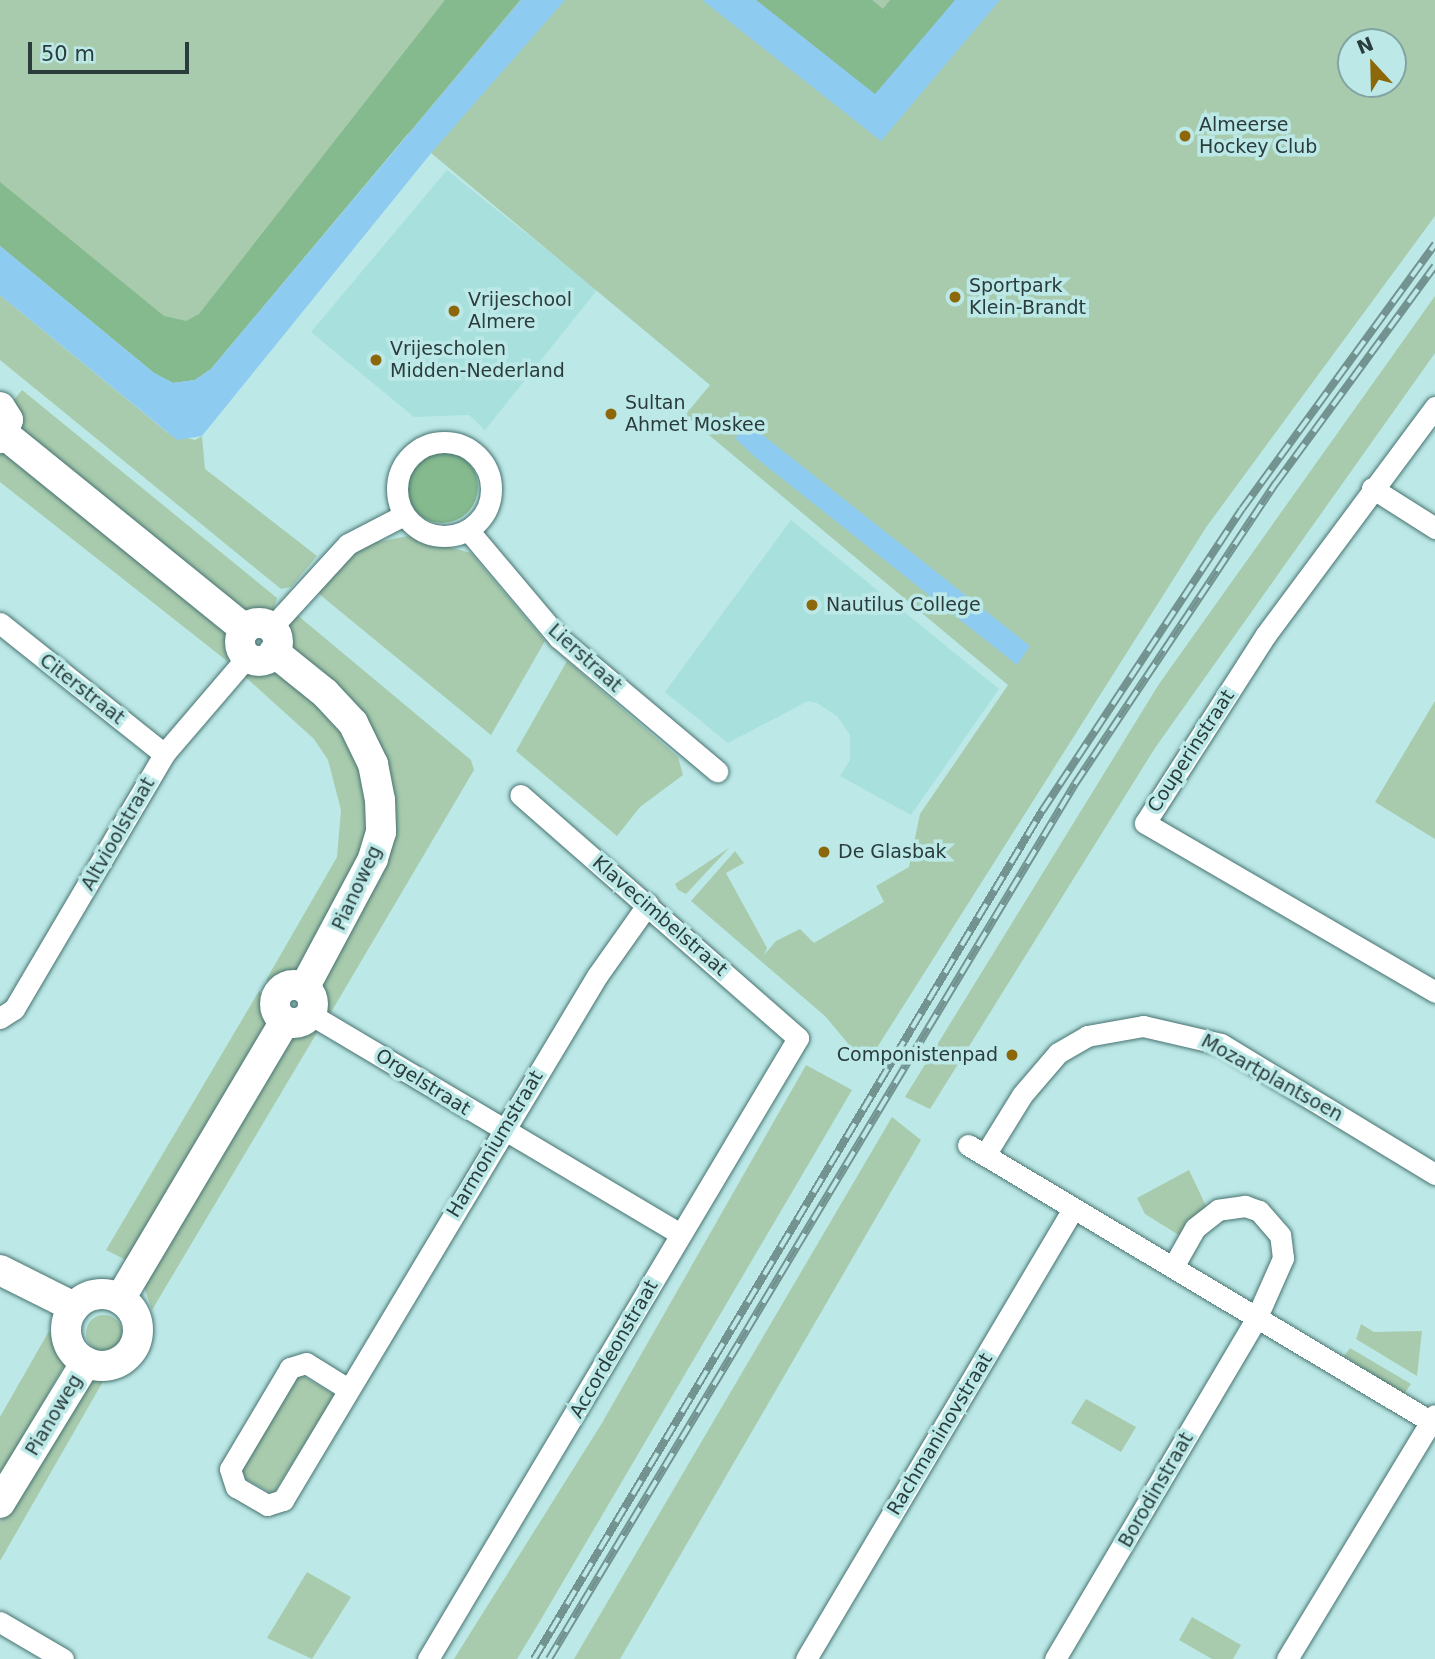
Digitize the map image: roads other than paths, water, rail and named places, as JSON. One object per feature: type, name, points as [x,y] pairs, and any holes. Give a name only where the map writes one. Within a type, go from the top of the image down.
[{"type":"street","name":"Couperinstraat","points":[[1435,407],[1372,488],[1265,636],[1145,823],[1435,992]]},
{"type":"street","name":"Pianoweg","points":[[1,426],[260,642],[326,693],[353,723],[373,764],[380,800],[381,832],[373,859],[300,1007],[120,1299]]},
{"type":"street","points":[[436,442],[454,443],[471,451],[490,478],[487,507],[468,530],[440,536],[419,529],[404,515],[397,488],[405,462],[436,442]]},
{"type":"street","points":[[1372,488],[1435,528]]},
{"type":"street","points":[[260,642],[348,544],[404,515]]},
{"type":"street","name":"Lierstraat","points":[[468,530],[559,639],[717,771]]},
{"type":"street","name":"Citerstraat","points":[[0,623],[164,754]]},
{"type":"street","name":"Altvioolstraat","points":[[0,1018],[14,1009],[164,754],[260,642]]},
{"type":"street","name":"Klavecimbelstraat","points":[[520,795],[648,904],[798,1038]]},
{"type":"street","name":"Harmoniumstraat","points":[[348,1389],[306,1363],[290,1368],[230,1469],[236,1487],[267,1505],[283,1500],[628,925],[648,904]]},
{"type":"street","name":"Orgelstraat","points":[[300,1007],[502,1131],[681,1234]]},
{"type":"street","name":"Mozartplantsoen","points":[[1434,1420],[1256,1319],[977,1150],[1058,1053],[1087,1036],[1143,1027],[1221,1044],[1435,1174]]},
{"type":"street","name":"Accordeonstraat","points":[[428,1659],[798,1038]]},
{"type":"street","points":[[1173,1267],[1205,1218],[1232,1207],[1259,1212],[1280,1235],[1283,1258],[1256,1319]]},
{"type":"street","name":"Rachmaninovstraat","points":[[807,1659],[1073,1209]]},
{"type":"street","points":[[0,1269],[74,1307]]},
{"type":"street","points":[[100,1294],[120,1299],[135,1317],[130,1352],[110,1365],[86,1362],[67,1338],[74,1307],[100,1294]]},
{"type":"street","name":"Borodinstraat","points":[[1055,1659],[1256,1319]]},
{"type":"street","name":"Pianoweg","points":[[0,1503],[86,1362]]},
{"type":"street","points":[[1287,1659],[1434,1420]]},
{"type":"street","points":[[0,1622],[63,1659]]},
{"type":"railway","points":[[534,1659],[1042,811],[1242,509],[1435,244]]},
{"type":"railway","points":[[549,1659],[1075,784],[1276,483],[1435,266]]},
{"type":"place","name":"Almeerse Hockey Club","points":[[1185,136]]},
{"type":"place","name":"Sportpark Klein-Brandt","points":[[955,297]]},
{"type":"place","name":"Vrijeschool Almere","points":[[454,311]]},
{"type":"place","name":"Vrijescholen Midden-Nederland","points":[[376,360]]},
{"type":"place","name":"Sultan Ahmet Moskee","points":[[611,414]]},
{"type":"place","name":"Nautilus College","points":[[812,605]]},
{"type":"place","name":"De Glasbak","points":[[824,852]]},
{"type":"place","name":"Componistenpad","points":[[1012,1055]]}]
